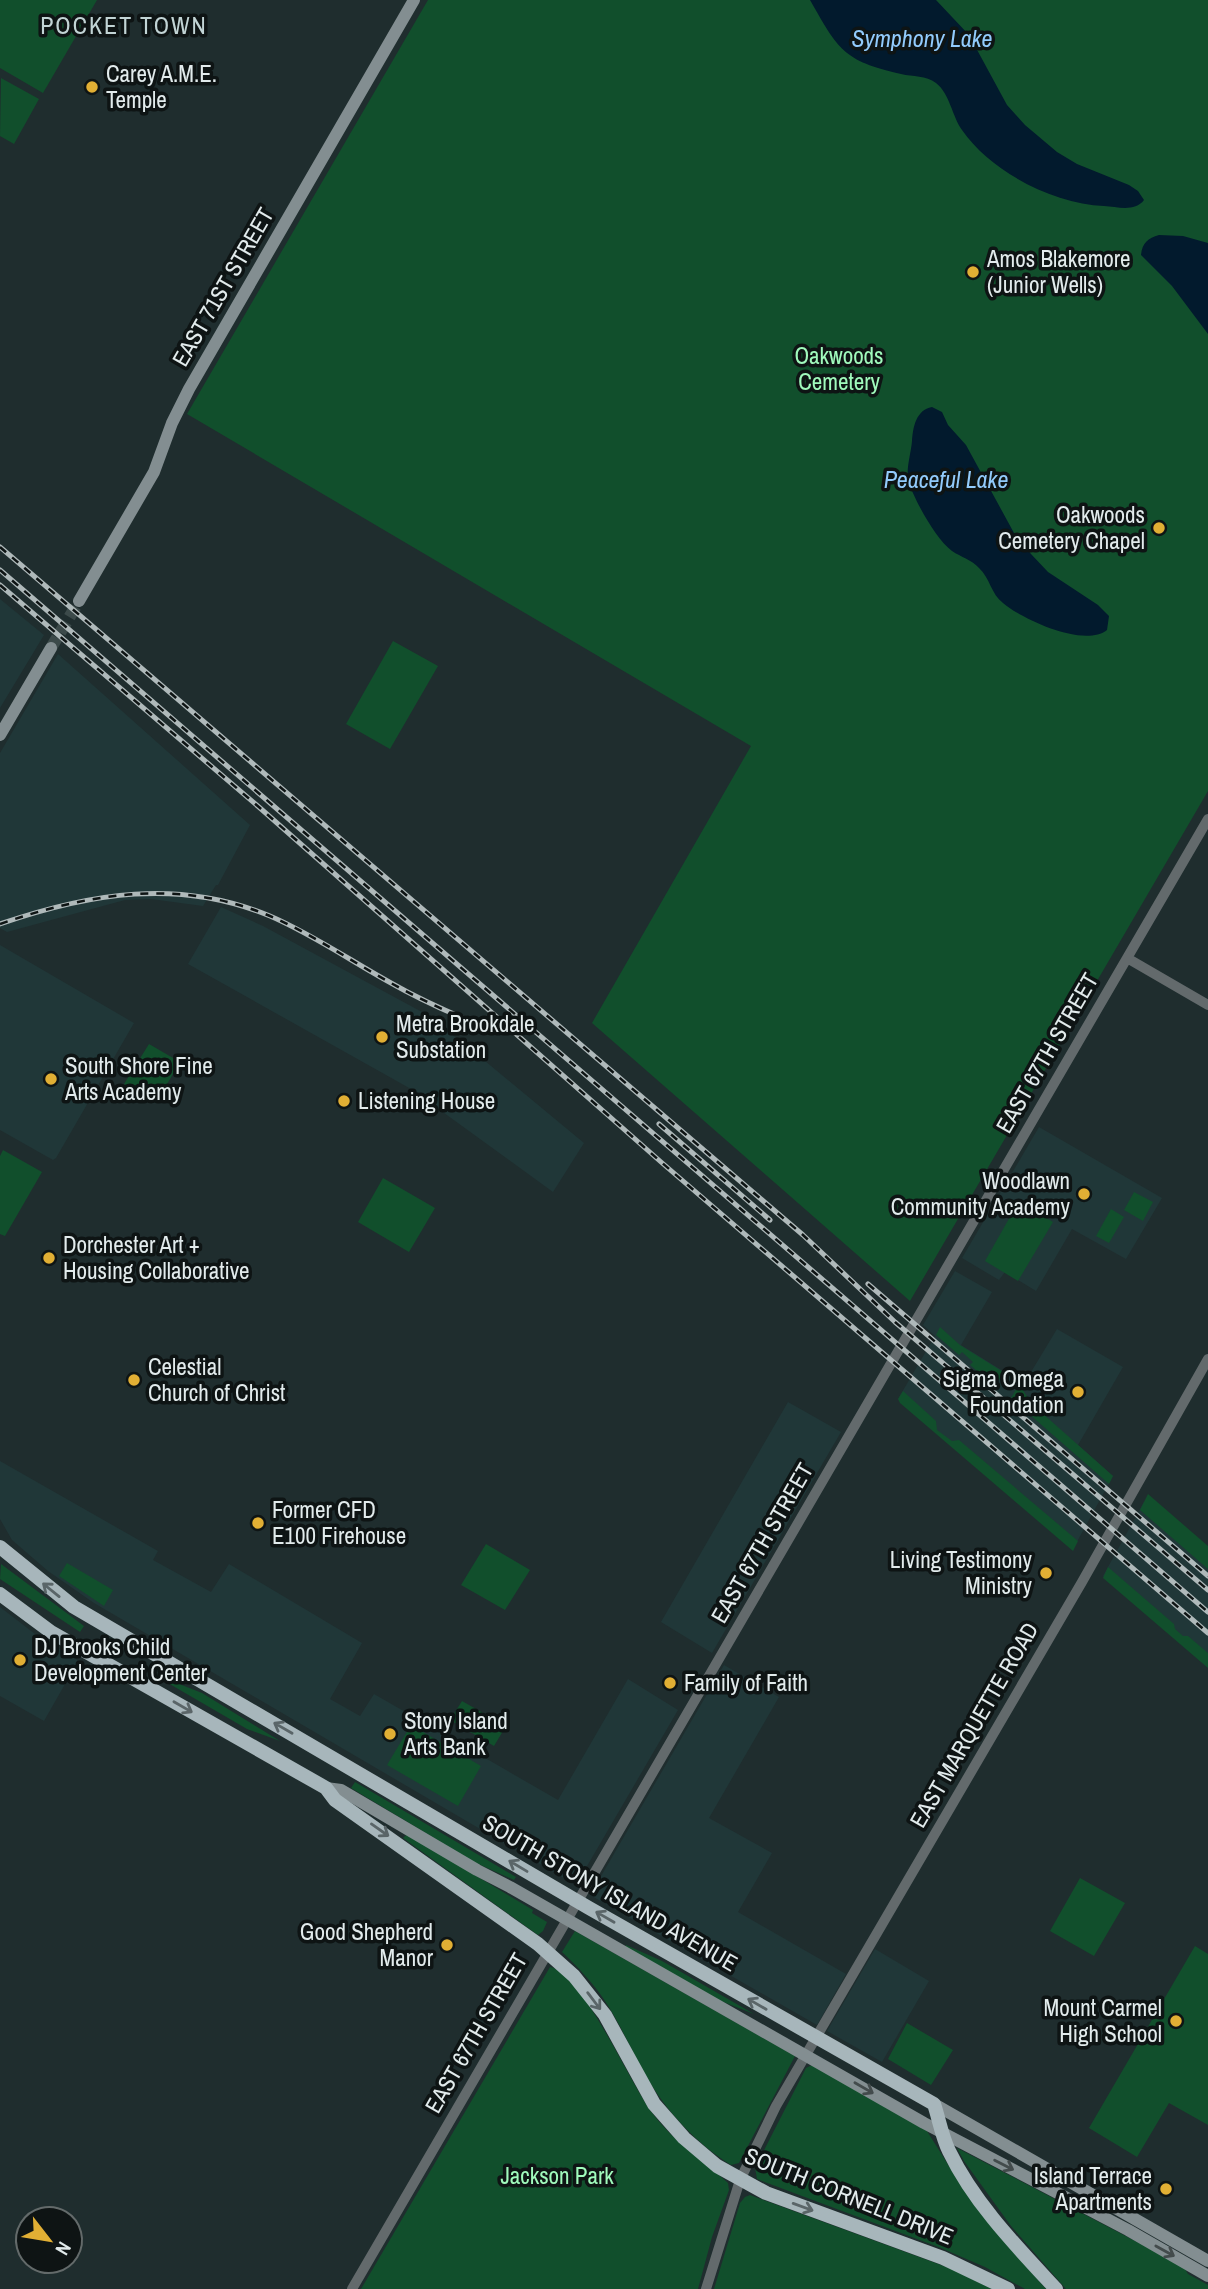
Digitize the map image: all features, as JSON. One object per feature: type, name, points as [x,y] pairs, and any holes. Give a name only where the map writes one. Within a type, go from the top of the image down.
[{"type":"highway","name":"SOUTH STONY ISLAND AVENUE","points":[[0,1548],[74,1607],[577,1901],[934,2104]]},
{"type":"highway","name":"SOUTH STONY ISLAND AVENUE","points":[[0,1594],[51,1632],[326,1788]]},
{"type":"highway","name":"SOUTH CORNELL DRIVE","points":[[326,1788],[335,1800],[547,1952],[574,1976],[596,2003],[644,2089],[671,2124],[717,2166],[740,2180],[802,2207],[943,2258],[1008,2289]]},
{"type":"highway","name":"SOUTH CORNELL DRIVE","points":[[934,2104],[948,2149],[984,2206],[1014,2244],[1056,2289]]},
{"type":"main road","name":"EAST 71ST STREET","points":[[79,601],[154,472],[189,389],[414,0]]},
{"type":"main road","points":[[0,735],[51,648]]},
{"type":"main road","name":"SOUTH STONY ISLAND AVENUE","points":[[326,1788],[341,1790],[477,1870],[944,2133],[1128,2230],[1208,2276]]},
{"type":"main road","name":"SOUTH STONY ISLAND AVENUE","points":[[934,2104],[1208,2261]]},
{"type":"street","name":"EAST 67TH STREET","points":[[352,2289],[1208,819]]},
{"type":"street","points":[[1127,958],[1208,1005]]},
{"type":"street","name":"EAST MARQUETTE ROAD","points":[[706,2289],[740,2180],[776,2106],[1082,1582],[1208,1359]]},
{"type":"shaded area","points":[[0,599],[44,635],[0,708]]},
{"type":"shaded area","points":[[58,654],[250,825],[218,885],[203,906],[151,899],[125,900],[7,932],[0,928],[0,753]]},
{"type":"shaded area","points":[[221,907],[263,926],[422,1012],[584,1143],[553,1192],[411,1089],[188,964]]},
{"type":"shaded area","name":"South Shore Fine Arts Academy","points":[[0,945],[134,1023],[53,1160],[0,1130]]},
{"type":"shaded area","name":"Woodlawn Community Academy","points":[[1039,1127],[1162,1198],[1126,1259],[1072,1229],[1036,1291],[1005,1272],[999,1280],[962,1258]]},
{"type":"shaded area","points":[[955,1271],[992,1292],[961,1345],[1003,1371],[1022,1387],[1057,1329],[1123,1367],[1078,1445],[1113,1476],[1073,1549],[898,1399],[935,1336],[923,1325]]},
{"type":"shaded area","points":[[788,1402],[841,1432],[712,1653],[661,1622]]},
{"type":"shaded area","points":[[0,1461],[158,1551],[153,1560],[211,1592],[229,1564],[362,1643],[330,1699],[360,1716],[374,1694],[558,1800],[628,1679],[678,1710],[576,1885],[94,1603],[48,1571],[12,1540],[0,1519]]},
{"type":"shaded area","points":[[1144,1502],[1208,1558],[1208,1665],[1103,1576]]},
{"type":"shaded area","points":[[0,1607],[35,1634],[77,1660],[44,1721],[0,1696]]},
{"type":"shaded area","points":[[724,1665],[779,1697],[709,1818],[772,1853],[738,1912],[846,1974],[817,2025],[590,1895]]},
{"type":"shaded area","points":[[875,1949],[929,1981],[882,2062],[827,2031]]},
{"type":"green space","points":[[0,0],[97,0],[43,93],[0,68]]},
{"type":"green space","name":"Oakwoods Cemetery","points":[[428,0],[1208,0],[1208,791],[910,1301],[592,1023],[751,746],[187,414]]},
{"type":"green space","points":[[1,78],[39,99],[14,144],[0,136]]},
{"type":"green space","points":[[393,641],[438,666],[390,749],[346,724]]},
{"type":"green space","points":[[149,1044],[180,1062],[156,1103],[124,1084]]},
{"type":"green space","points":[[3,1150],[42,1172],[5,1236],[0,1234],[0,1156]]},
{"type":"green space","points":[[383,1178],[435,1208],[409,1252],[358,1222]]},
{"type":"green space","points":[[1134,1192],[1153,1202],[1143,1221],[1124,1210]]},
{"type":"green space","points":[[1019,1201],[1053,1222],[1018,1281],[985,1261]]},
{"type":"green space","points":[[1111,1209],[1124,1217],[1109,1243],[1096,1236]]},
{"type":"green space","points":[[940,1327],[960,1345],[1005,1373],[994,1385],[970,1365],[973,1362],[962,1352],[959,1355],[936,1335]]},
{"type":"green space","points":[[1019,1384],[1032,1404],[1113,1476],[1109,1484],[1011,1398]]},
{"type":"green space","points":[[903,1391],[936,1421],[937,1430],[952,1441],[959,1440],[1078,1541],[1073,1551],[900,1403],[898,1399]]},
{"type":"green space","points":[[1148,1494],[1208,1546],[1208,1569],[1140,1510]]},
{"type":"green space","points":[[486,1544],[530,1570],[505,1610],[461,1585]]},
{"type":"green space","points":[[67,1563],[113,1590],[104,1606],[59,1576]]},
{"type":"green space","points":[[1,1564],[84,1626],[80,1632],[0,1579]]},
{"type":"green space","points":[[1108,1567],[1174,1624],[1175,1629],[1183,1636],[1188,1636],[1208,1653],[1208,1668],[1103,1578]]},
{"type":"green space","points":[[149,1672],[202,1693],[280,1741],[247,1729]]},
{"type":"green space","points":[[462,1701],[506,1726],[494,1746],[450,1720]]},
{"type":"green space","points":[[411,1725],[481,1766],[458,1806],[387,1765]]},
{"type":"green space","points":[[355,1782],[516,1877],[514,1880],[474,1862],[351,1788]]},
{"type":"green space","points":[[407,1834],[533,1910],[532,1913],[547,1922],[543,1931],[538,1935],[403,1838]]},
{"type":"green space","points":[[1080,1878],[1125,1903],[1094,1956],[1050,1931]]},
{"type":"green space","points":[[575,1931],[795,2056],[739,2163],[731,2165],[706,2147],[683,2126],[663,2102],[605,2001],[585,1975],[562,1952]]},
{"type":"green space","points":[[626,1945],[662,1961],[754,2014],[721,2001],[625,1947]]},
{"type":"green space","name":"Mount Carmel High School","points":[[1195,1946],[1208,1954],[1208,2125],[1169,2103],[1137,2157],[1089,2128]]},
{"type":"green space","name":"Jackson Park","points":[[550,1967],[563,1974],[591,2008],[644,2100],[661,2124],[728,2183],[729,2190],[712,2237],[698,2289],[361,2289]]},
{"type":"green space","points":[[907,2023],[953,2050],[931,2085],[888,2059]]},
{"type":"green space","points":[[812,2065],[927,2131],[959,2182],[999,2235],[1046,2289],[1025,2289],[985,2267],[941,2248],[757,2179],[755,2168],[806,2068]]},
{"type":"green space","points":[[957,2148],[1183,2266],[1188,2274],[1208,2285],[1208,2289],[1066,2289],[1011,2226]]},
{"type":"green space","points":[[750,2195],[952,2269],[992,2289],[714,2289],[740,2203]]},
{"type":"water","name":"Symphony Lake","points":[[810,0],[936,0],[969,35],[1007,105],[1025,125],[1057,152],[1077,164],[1129,185],[1138,191],[1144,200],[1136,206],[1126,208],[1085,204],[1045,192],[1006,172],[974,145],[962,130],[945,93],[936,83],[924,77],[882,69],[854,58],[836,42]]},
{"type":"water","points":[[1159,235],[1183,236],[1208,243],[1208,334],[1172,286],[1141,255],[1146,242]]},
{"type":"water","name":"Peaceful Lake","points":[[932,407],[942,412],[948,425],[966,445],[1014,533],[1048,572],[1098,605],[1109,616],[1107,630],[1097,635],[1069,634],[1024,617],[999,599],[986,576],[976,565],[952,551],[940,538],[916,500],[908,473],[916,420],[922,412]]},
{"type":"tunnel","points":[[51,648],[79,601]]},
{"type":"railway","points":[[0,547],[803,1235],[895,1322],[1208,1590]]},
{"type":"railway","points":[[0,570],[1208,1612]]},
{"type":"railway","points":[[0,585],[260,808],[661,1162],[1208,1633]]},
{"type":"railway","points":[[0,924],[67,904],[135,894],[202,897],[236,904],[286,923],[376,975],[477,1024]]},
{"type":"railway","points":[[659,1124],[770,1220]]},
{"type":"railway","points":[[868,1284],[1208,1576]]},
{"type":"place","name":"Carey A.M.E. Temple","points":[[92,87]]},
{"type":"place","name":"Amos Blakemore (Junior Wells)","points":[[973,272]]},
{"type":"place","name":"Oakwoods Cemetery Chapel","points":[[1159,528]]},
{"type":"place","name":"Metra Brookdale Substation","points":[[382,1037]]},
{"type":"place","name":"South Shore Fine Arts Academy","points":[[51,1079]]},
{"type":"place","name":"Listening House","points":[[344,1101]]},
{"type":"place","name":"Woodlawn Community Academy","points":[[1084,1194]]},
{"type":"place","name":"Dorchester Art + Housing Collaborative","points":[[49,1258]]},
{"type":"place","name":"Celestial Church of Christ","points":[[134,1380]]},
{"type":"place","name":"Sigma Omega Foundation","points":[[1078,1392]]},
{"type":"place","name":"Former CFD E100 Firehouse","points":[[258,1523]]},
{"type":"place","name":"Living Testimony Ministry","points":[[1046,1573]]},
{"type":"place","name":"DJ Brooks Child Development Center","points":[[20,1660]]},
{"type":"place","name":"Family of Faith","points":[[670,1683]]},
{"type":"place","name":"Stony Island Arts Bank","points":[[390,1734]]},
{"type":"place","name":"Good Shepherd Manor","points":[[447,1945]]},
{"type":"place","name":"Mount Carmel High School","points":[[1176,2021]]},
{"type":"place","name":"Island Terrace Apartments","points":[[1166,2189]]},
{"type":"district","name":"POCKET TOWN","points":[[124,26]]}]
